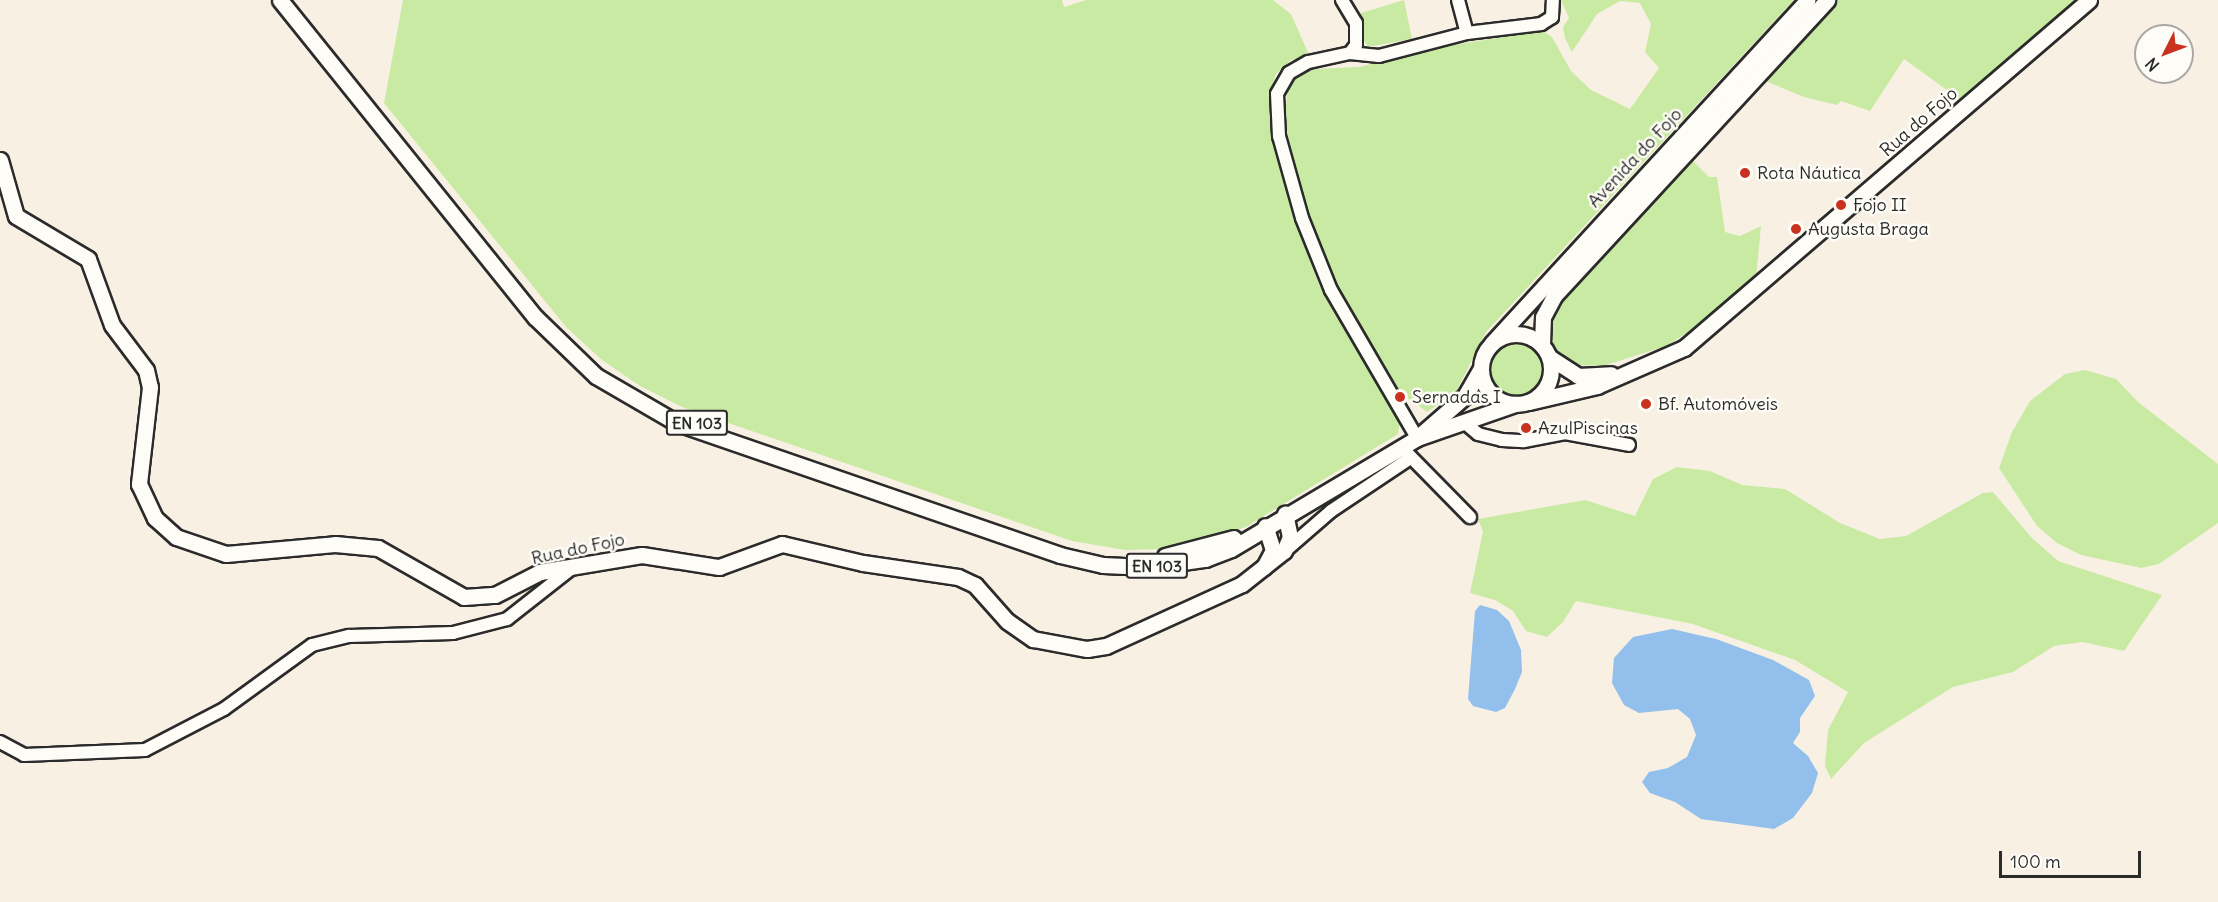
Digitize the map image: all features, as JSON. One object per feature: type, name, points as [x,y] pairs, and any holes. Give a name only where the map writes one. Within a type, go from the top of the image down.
[{"type":"main road","name":"EN 103","points":[[280,0],[547,330],[596,376],[654,412],[922,509],[1092,563],[1147,567],[1204,559],[1231,549],[1285,514],[1406,452],[1417,438],[1458,403],[1481,368]]},
{"type":"main road","name":"EN 103","points":[[290,0],[558,331],[598,368],[639,395],[702,424],[1081,552],[1150,558],[1210,546],[1265,526]]},
{"type":"main road","name":"Avenida do Fojo","points":[[1481,368],[1492,343],[1807,0]]},
{"type":"main road","name":"Avenida do Fojo","points":[[1522,403],[1538,397],[1550,379],[1543,317],[1554,296],[1827,0]]},
{"type":"main road","name":"Rua do Fojo","points":[[1522,403],[1597,386],[1626,372],[1670,356],[1723,316],[2090,0]]},
{"type":"main road","name":"Rua do Fojo","points":[[0,160],[15,216],[88,259],[112,326],[146,370],[150,387],[139,484],[155,518],[176,537],[226,554],[335,544],[378,548],[464,597],[495,595],[540,572],[642,555],[720,567],[782,544],[863,563],[958,577],[975,585],[1008,621],[1033,639],[1087,649],[1106,646],[1242,584],[1263,570],[1284,551]]},
{"type":"main road","name":"EN 103","points":[[1492,343],[1512,334],[1533,338],[1546,351]]},
{"type":"main road","name":"Rua do Fojo","points":[[1546,351],[1578,376],[1626,372]]},
{"type":"main road","points":[[1481,368],[1487,389],[1495,397],[1522,403]]},
{"type":"main road","name":"EN 103","points":[[1417,438],[1522,403]]},
{"type":"main road","points":[[1284,551],[1290,537],[1285,514]]},
{"type":"main road","points":[[1263,570],[1273,550],[1265,526]]},
{"type":"street","points":[[1342,0],[1356,23],[1356,45],[1350,53]]},
{"type":"street","points":[[1458,0],[1467,33]]},
{"type":"street","points":[[1417,438],[1332,290],[1302,218],[1279,136],[1277,94],[1289,73],[1308,62],[1350,53],[1379,56],[1467,33],[1541,24],[1552,17],[1553,0]]},
{"type":"street","points":[[1465,423],[1478,434],[1502,440],[1524,441],[1565,433],[1629,445]]},
{"type":"street","points":[[1284,551],[1406,452],[1455,498],[1470,517]]},
{"type":"street","points":[[0,742],[24,755],[145,750],[224,709],[312,645],[349,636],[453,633],[507,619],[572,568]]},
{"type":"green space","points":[[403,0],[1062,0],[1064,7],[1086,0],[1273,0],[1291,14],[1310,57],[1291,60],[1276,74],[1269,97],[1273,134],[1293,213],[1319,285],[1400,420],[1398,434],[1246,527],[1167,549],[1125,550],[1072,541],[682,407],[640,386],[602,360],[566,327],[384,103]]},
{"type":"green space","points":[[1404,0],[1412,39],[1368,47],[1364,41],[1361,13]]},
{"type":"green space","points":[[1561,0],[1794,0],[1486,332],[1456,392],[1427,412],[1398,391],[1355,324],[1310,224],[1284,122],[1288,87],[1298,76],[1314,69],[1359,67],[1439,47],[1543,31],[1552,37],[1571,71],[1591,90],[1630,109],[1659,68],[1645,52],[1651,24],[1640,3],[1620,1],[1597,14],[1572,52],[1565,38],[1563,27],[1569,18]]},
{"type":"green space","points":[[1838,0],[2078,0],[1962,101],[1904,59],[1870,111],[1841,101],[1837,105],[1804,97],[1763,80]]},
{"type":"green space","points":[[1691,159],[1709,177],[1717,177],[1725,232],[1740,236],[1761,226],[1756,278],[1712,317],[1666,346],[1603,366],[1574,365],[1555,348],[1551,338],[1550,324],[1560,301]]},
{"type":"green space","points":[[1512,341],[1522,341],[1532,345],[1540,353],[1544,368],[1540,383],[1532,391],[1522,395],[1512,395],[1502,391],[1494,383],[1490,373],[1490,363],[1494,353],[1502,345]]},
{"type":"green space","points":[[2085,370],[2116,379],[2138,402],[2218,464],[2218,523],[2159,564],[2141,568],[2081,555],[2057,543],[2037,526],[1999,468],[2012,432],[2030,401],[2065,374]]},
{"type":"green space","points":[[1677,467],[1710,471],[1742,485],[1785,489],[1840,523],[1880,539],[1906,536],[1983,493],[1993,492],[2031,537],[2058,561],[2162,595],[2124,651],[2082,642],[2054,646],[2013,672],[1953,687],[1864,743],[1831,779],[1825,766],[1828,730],[1848,692],[1795,660],[1693,624],[1576,601],[1563,622],[1547,637],[1526,631],[1513,611],[1495,600],[1470,593],[1483,532],[1478,519],[1585,500],[1635,516],[1653,479]]},
{"type":"water","points":[[1480,605],[1497,610],[1509,621],[1521,650],[1522,672],[1505,708],[1496,712],[1473,706],[1468,699],[1475,611]]},
{"type":"water","points":[[1672,629],[1716,639],[1773,660],[1809,680],[1815,696],[1800,718],[1800,732],[1793,743],[1808,756],[1818,773],[1812,793],[1793,818],[1774,829],[1701,819],[1675,802],[1650,793],[1642,782],[1649,772],[1668,768],[1687,757],[1696,735],[1690,719],[1678,709],[1639,713],[1624,705],[1612,683],[1614,658],[1633,637]]},
{"type":"place","name":"Rota Náutica","points":[[1745,173]]},
{"type":"place","name":"Fojo II","points":[[1841,205]]},
{"type":"place","name":"Augusta Braga","points":[[1796,229]]},
{"type":"place","name":"Sernadas I","points":[[1400,397]]},
{"type":"place","name":"Bf. Automóveis","points":[[1646,404]]},
{"type":"place","name":"AzulPiscinas","points":[[1526,428]]}]
